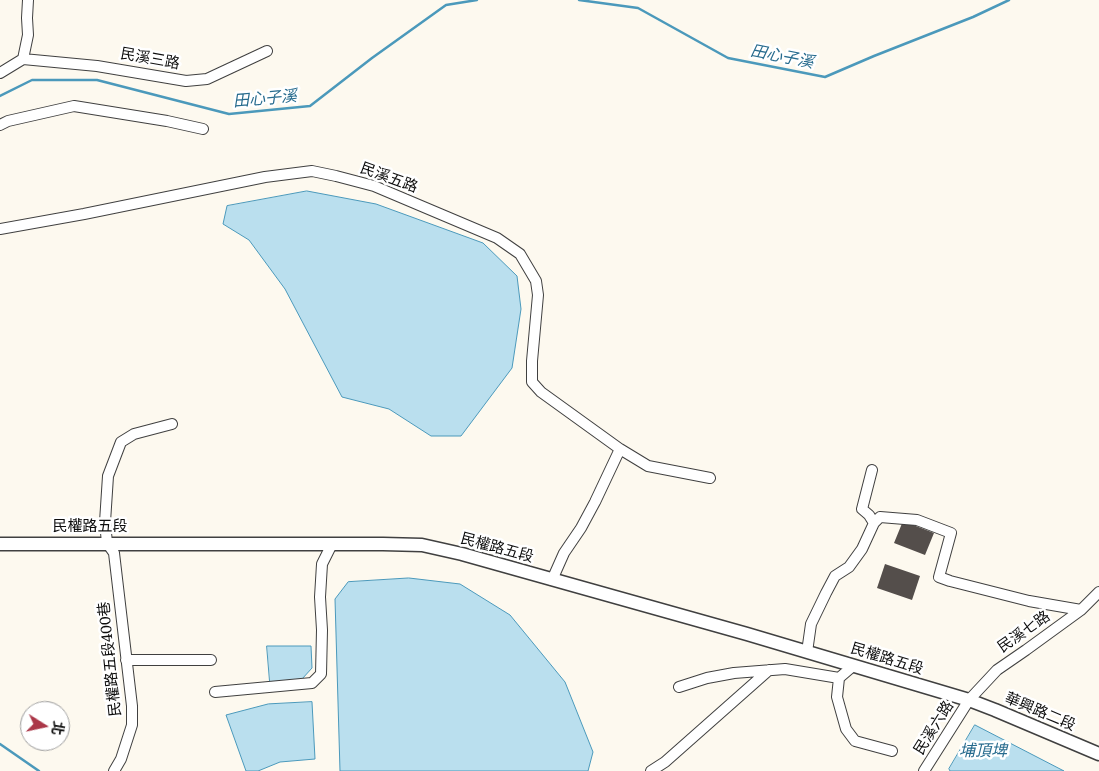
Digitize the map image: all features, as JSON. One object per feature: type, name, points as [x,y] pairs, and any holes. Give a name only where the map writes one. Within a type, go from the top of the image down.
[{"type":"street","points":[[0,73],[23,58],[28,35],[28,0]]},
{"type":"street","name":"民溪三路","points":[[23,58],[97,66],[186,80],[207,78],[267,51]]},
{"type":"street","points":[[0,125],[8,121],[74,106],[167,121],[203,129]]},
{"type":"street","name":"民溪五路","points":[[0,229],[265,177],[312,171],[374,186],[497,238],[520,254],[536,281],[538,295],[532,382],[541,392],[620,449],[648,466],[710,478]]},
{"type":"street","name":"民權路五段400巷","points":[[114,771],[121,759],[132,725],[132,706],[114,553],[107,543],[105,522],[108,476],[121,442],[134,434],[172,424]]},
{"type":"street","points":[[552,580],[564,553],[581,528],[595,502],[620,449]]},
{"type":"street","points":[[872,470],[862,509],[874,523]]},
{"type":"street","points":[[807,652],[811,624],[826,592],[835,576],[849,567],[862,549],[874,523],[880,517],[917,520],[951,533],[939,577],[1029,600],[1081,610]]},
{"type":"street","name":"民權路五段","points":[[0,544],[422,545],[462,554],[969,700]]},
{"type":"street","points":[[214,692],[312,683],[321,674],[322,630],[320,597],[322,564],[332,544]]},
{"type":"street","name":"民溪七路","points":[[969,700],[997,670],[1081,610],[1099,592]]},
{"type":"street","points":[[126,660],[211,660]]},
{"type":"street","points":[[679,686],[734,673],[785,669],[838,678],[853,666]]},
{"type":"street","points":[[650,771],[664,762],[769,670]]},
{"type":"street","points":[[838,678],[837,697],[846,729],[856,741],[892,751]]},
{"type":"street","name":"華興路二段","points":[[969,700],[1099,754]]},
{"type":"street","name":"民溪六路","points":[[924,771],[969,700]]},
{"type":"water","points":[[307,191],[376,204],[483,243],[517,276],[521,309],[512,368],[461,436],[431,436],[389,409],[342,397],[285,289],[249,240],[223,224],[227,206]]},
{"type":"water","points":[[409,578],[460,584],[510,615],[565,682],[593,752],[588,771],[340,771],[335,599],[348,582]]},
{"type":"water","points":[[267,646],[311,646],[312,668],[302,679],[270,682]]},
{"type":"water","points":[[312,702],[315,759],[280,762],[258,771],[246,771],[226,715],[268,704]]},
{"type":"water","name":"埔頂埤","points":[[975,725],[1064,771],[950,771],[949,769]]},
{"type":"building","points":[[903,521],[934,533],[925,555],[894,543]]},
{"type":"building","points":[[885,564],[920,576],[912,600],[877,588]]},
{"type":"waterway","name":"田心子溪","points":[[0,96],[32,80],[97,80],[229,114],[310,106],[372,58],[446,5],[477,0]]},
{"type":"waterway","name":"田心子溪","points":[[579,0],[638,8],[728,58],[825,77],[973,17],[1009,0]]},
{"type":"waterway","points":[[0,744],[39,771]]}]
